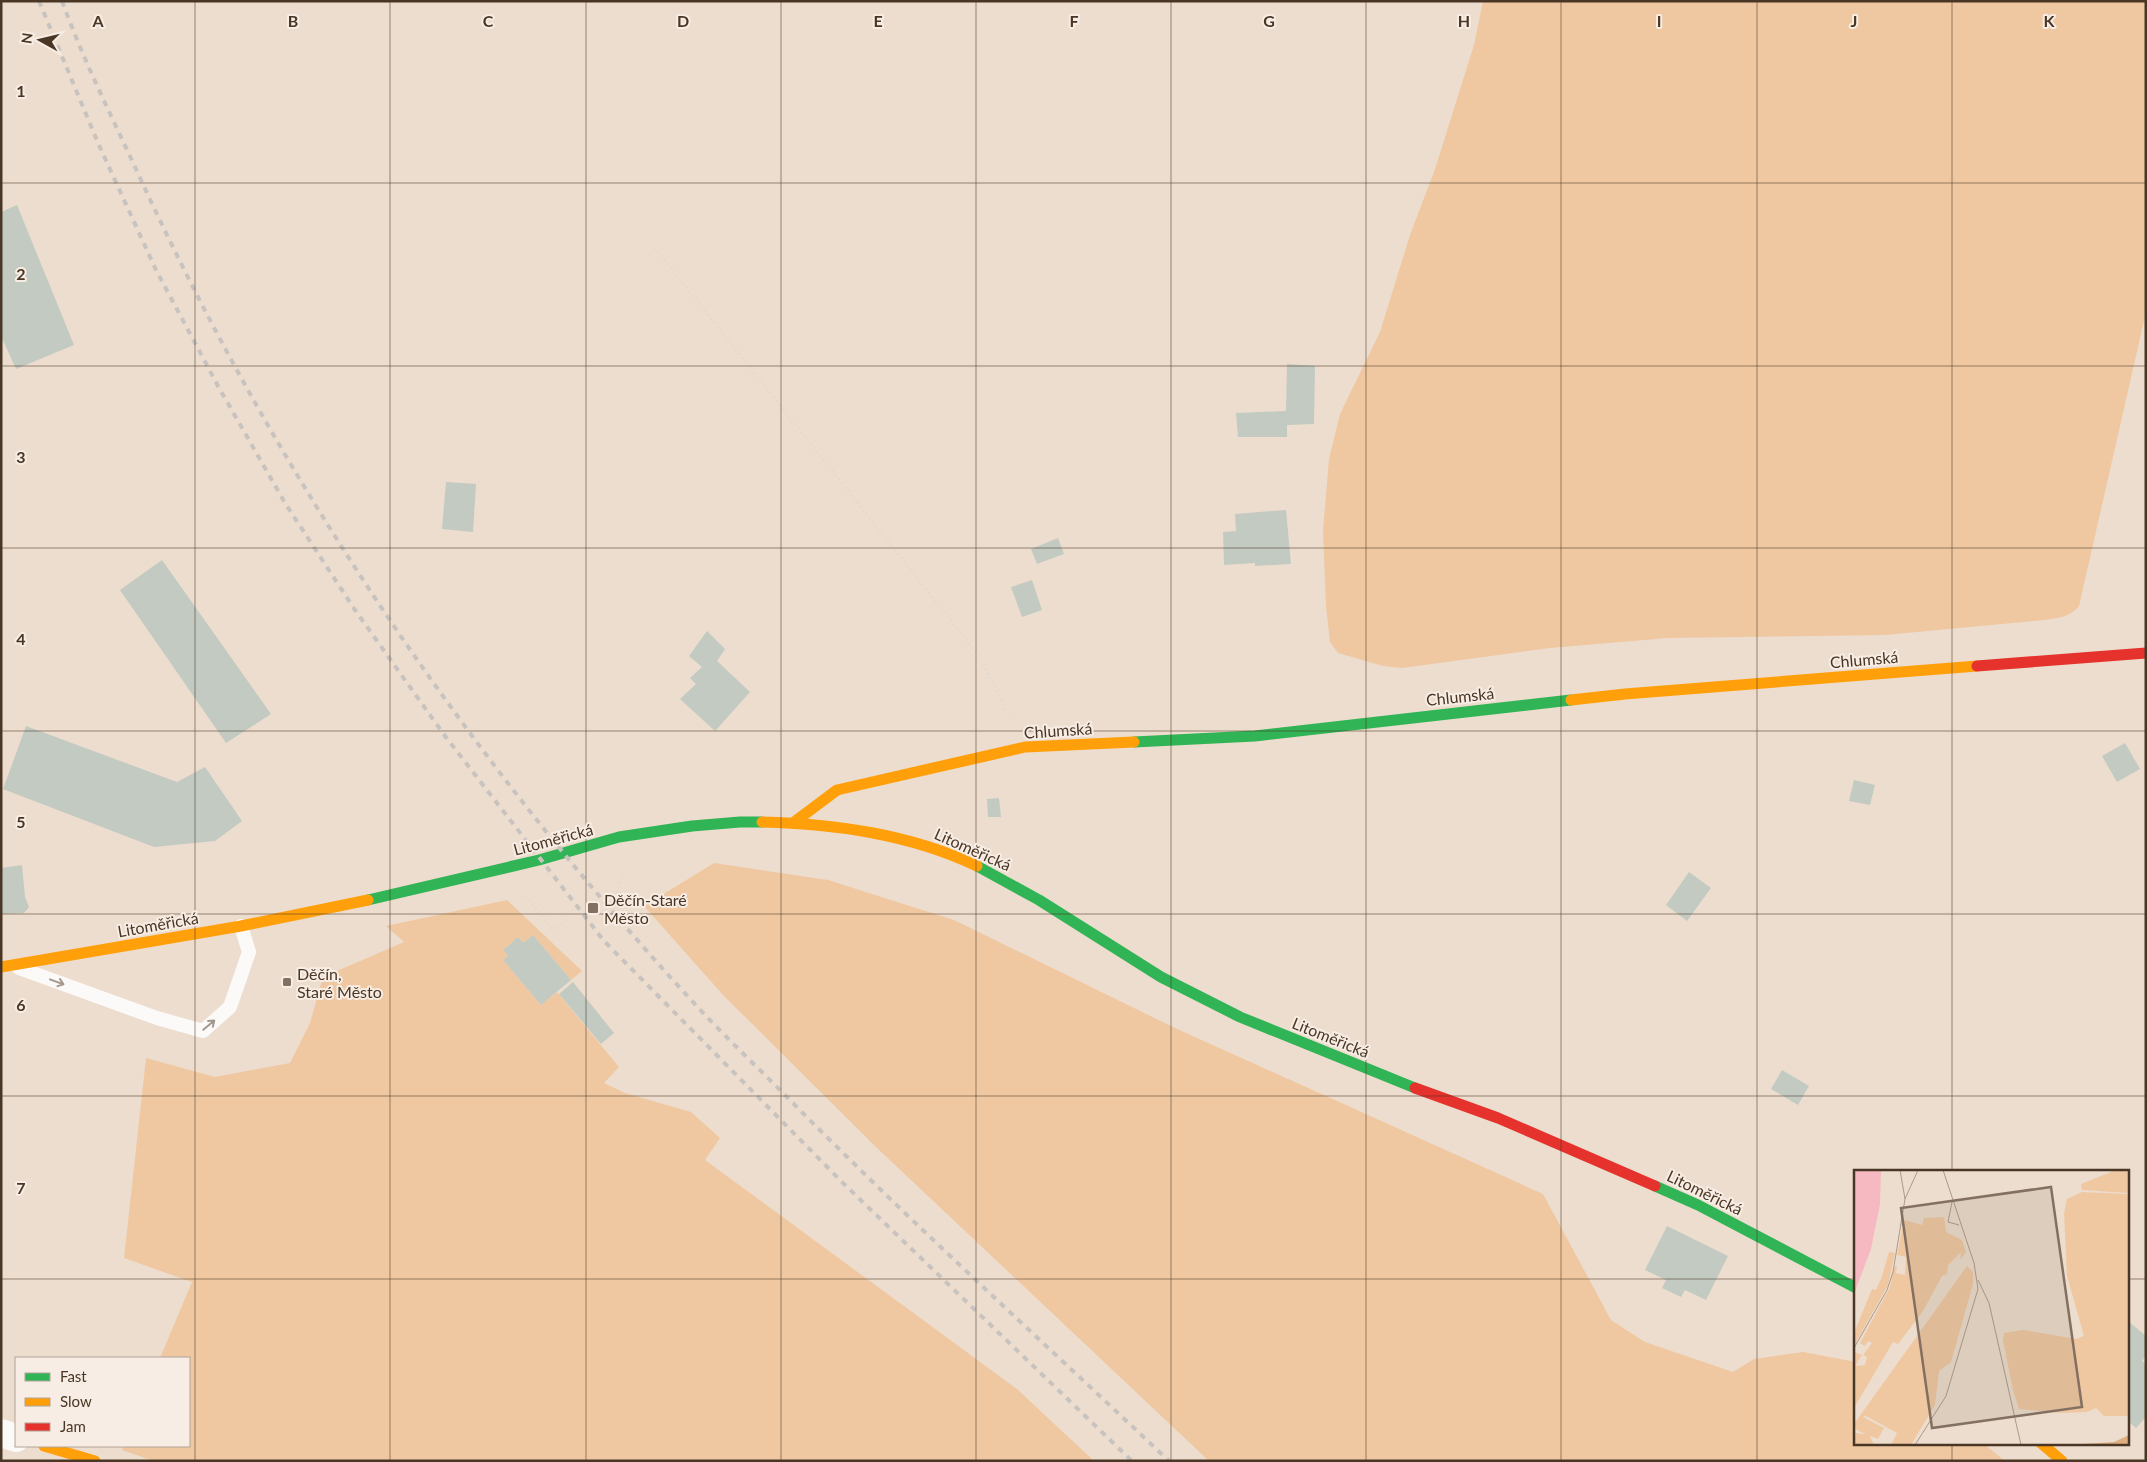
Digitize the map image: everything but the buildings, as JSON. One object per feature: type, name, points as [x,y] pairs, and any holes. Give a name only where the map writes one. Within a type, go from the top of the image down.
[{"type":"main road","name":"Chlumská","points":[[793,823],[837,790],[1025,747],[1255,736],[1625,694],[2146,652]]},
{"type":"main road","name":"Litoměřická","points":[[6,966],[241,926],[348,905],[503,869],[619,837],[692,826],[740,822],[793,823],[876,832],[954,855],[994,874],[1121,952],[1199,997],[1292,1040],[1498,1118],[1698,1205],[1854,1287]]},
{"type":"main road","points":[[2042,1444],[2062,1461]]},
{"type":"main road","points":[[47,1447],[95,1461]]},
{"type":"street","points":[[1,1433],[15,1438]]},
{"type":"lane","points":[[6,966],[157,1018],[203,1031],[230,1007],[249,952],[241,926]]},
{"type":"path","points":[[655,248],[979,656],[1025,747]]},
{"type":"path","points":[[503,869],[554,931],[568,919]]},
{"type":"shaded area","points":[[1483,1],[2146,1],[2146,312],[2079,606],[2076,610],[2064,616],[2045,620],[1885,635],[1668,638],[1550,648],[1402,668],[1383,666],[1338,653],[1330,642],[1326,607],[1323,531],[1329,459],[1340,414],[1380,332],[1410,235],[1435,169],[1474,45]]},
{"type":"shaded area","points":[[714,863],[828,880],[954,920],[1175,1028],[1543,1194],[1611,1320],[1645,1342],[1733,1372],[1754,1359],[1803,1352],[1854,1362],[1854,1444],[1984,1444],[2005,1461],[1209,1461],[877,1148],[723,995],[644,906]]},
{"type":"shaded area","points":[[507,900],[582,971],[571,980],[533,935],[523,943],[518,937],[503,950],[508,956],[503,960],[541,1005],[557,992],[619,1067],[604,1083],[625,1093],[691,1112],[720,1138],[705,1160],[1017,1389],[1094,1461],[154,1461],[122,1450],[123,1447],[190,1447],[190,1357],[160,1357],[192,1282],[124,1258],[146,1058],[215,1077],[290,1063],[310,1023],[323,977],[404,942],[386,926]]},
{"type":"railway","points":[[39,1],[98,143],[156,270],[218,386],[285,503],[355,610],[445,736],[604,941],[843,1183],[1132,1461]]},
{"type":"railway","points":[[62,1],[90,69],[141,180],[196,294],[256,405],[321,514],[390,620],[463,724],[541,825],[621,922],[706,1016],[879,1188],[1169,1461]]},
{"type":"traffic: fast","points":[[1134,742],[1255,736],[1571,700]]},
{"type":"traffic: fast","points":[[368,900],[539,860],[619,837],[692,826],[762,822]]},
{"type":"traffic: fast","points":[[977,866],[1039,900],[1161,977],[1240,1017],[1415,1088]]},
{"type":"traffic: fast","points":[[1655,1186],[1698,1205],[1854,1287]]},
{"type":"traffic: slow","points":[[1571,700],[1977,666]]},
{"type":"traffic: slow","points":[[793,823],[837,790],[1025,747],[1134,742]]},
{"type":"traffic: slow","points":[[762,822],[817,825],[872,833],[925,846],[977,866]]},
{"type":"traffic: slow","points":[[1,967],[241,926],[368,900]]},
{"type":"traffic: slow","points":[[2042,1444],[2062,1461]]},
{"type":"traffic: slow","points":[[47,1447],[95,1461]]},
{"type":"traffic: jam","points":[[1977,666],[2146,653]]},
{"type":"traffic: jam","points":[[1415,1088],[1498,1118],[1655,1186]]},
{"type":"place","name":"Děčín-Staré Město","points":[[593,908]]},
{"type":"place","name":"Děčín, Staré Město","points":[[287,982]]}]
